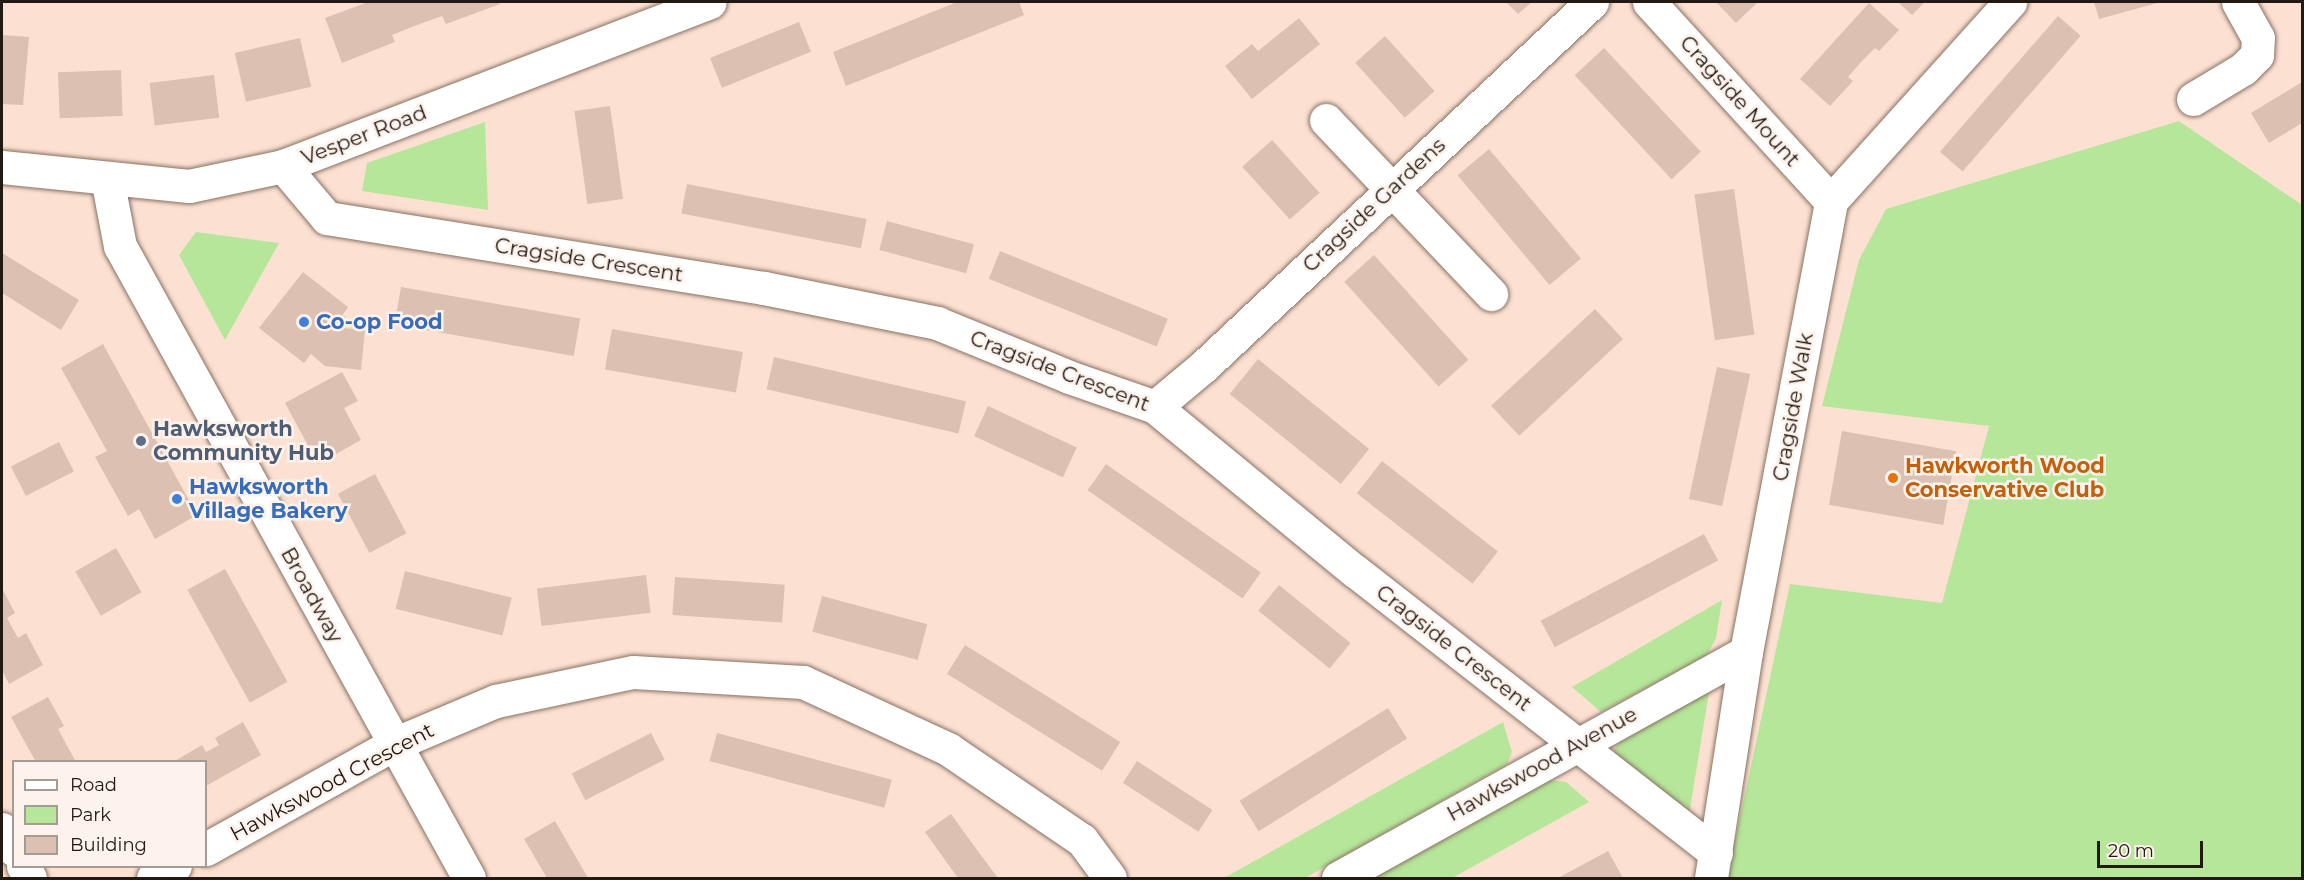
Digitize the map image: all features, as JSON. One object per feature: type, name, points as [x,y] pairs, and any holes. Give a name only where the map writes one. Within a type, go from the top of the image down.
[{"type":"street","name":"Vesper Road","points":[[2,167],[189,186],[283,166],[710,2]]},
{"type":"street","name":"Cragside Gardens","points":[[1155,407],[1204,366],[1592,2]]},
{"type":"street","name":"Cragside Mount","points":[[1649,2],[1831,201]]},
{"type":"street","points":[[1831,201],[2010,2]]},
{"type":"street","points":[[2193,99],[2243,69],[2257,55],[2258,38],[2238,2]]},
{"type":"street","points":[[1326,120],[1393,188],[1491,294]]},
{"type":"street","name":"Cragside Crescent","points":[[283,166],[327,218],[764,288],[937,323],[1069,377],[1155,407],[1355,571],[1578,743],[1713,866]]},
{"type":"street","name":"Broadway","points":[[106,178],[120,246],[469,879]]},
{"type":"street","name":"Cragside Walk","points":[[1713,866],[1746,652],[1831,201]]},
{"type":"street","name":"Hawkswood Avenue","points":[[1338,879],[1578,743],[1746,652]]},
{"type":"street","name":"Hawkswood Crescent","points":[[207,848],[394,744],[496,700],[633,672],[802,682],[948,748],[1082,840],[1110,879]]},
{"type":"street","points":[[2,829],[12,846]]},
{"type":"street","points":[[153,879],[173,868]]},
{"type":"green space","points":[[2179,121],[2302,205],[2302,878],[1727,878],[1790,584],[1942,603],[1989,426],[1822,406],[1859,260],[1886,209]]},
{"type":"green space","points":[[485,122],[488,210],[362,191],[367,163]]},
{"type":"green space","points":[[196,232],[279,243],[225,340],[179,255]]},
{"type":"green space","points":[[1722,600],[1716,638],[1707,655],[1601,712],[1572,687]]},
{"type":"green space","points":[[1709,692],[1689,815],[1619,760],[1614,750],[1619,742]]},
{"type":"green space","points":[[1503,722],[1512,752],[1507,764],[1305,878],[1224,878]]},
{"type":"green space","points":[[1550,780],[1566,782],[1589,802],[1452,878],[1375,878]]},
{"type":"building","points":[[368,2],[499,2],[500,4],[446,24],[442,16],[417,25],[392,35],[395,42],[342,63],[325,18]]},
{"type":"building","points":[[957,2],[1019,2],[1024,15],[846,86],[833,52]]},
{"type":"building","points":[[1506,2],[1532,2],[1518,14]]},
{"type":"building","points":[[1716,2],[1758,2],[1736,23]]},
{"type":"building","points":[[1898,2],[1925,2],[1912,15]]},
{"type":"building","points":[[2094,2],[2161,2],[2099,19]]},
{"type":"building","points":[[1869,3],[1899,30],[1879,51],[1875,48],[1863,60],[1848,77],[1853,81],[1830,106],[1800,79]]},
{"type":"building","points":[[2058,16],[2081,36],[1963,172],[1940,152]]},
{"type":"building","points":[[1299,18],[1320,44],[1252,99],[1225,66],[1252,44],[1258,51]]},
{"type":"building","points":[[799,22],[811,52],[722,88],[710,58]]},
{"type":"building","points":[[2,35],[29,37],[23,105],[2,104]]},
{"type":"building","points":[[1385,36],[1435,91],[1405,118],[1355,63]]},
{"type":"building","points":[[300,38],[311,87],[246,102],[235,53]]},
{"type":"building","points":[[1604,48],[1701,152],[1672,179],[1575,75]]},
{"type":"building","points":[[121,70],[123,116],[60,118],[58,72]]},
{"type":"building","points":[[214,75],[219,118],[155,126],[149,83]]},
{"type":"building","points":[[2302,82],[2302,123],[2269,143],[2251,113]]},
{"type":"building","points":[[610,106],[623,199],[587,204],[574,111]]},
{"type":"building","points":[[1272,140],[1320,193],[1290,220],[1242,167]]},
{"type":"building","points":[[1489,149],[1581,259],[1550,285],[1458,175]]},
{"type":"building","points":[[687,184],[867,219],[861,248],[681,213]]},
{"type":"building","points":[[1734,189],[1754,335],[1715,340],[1694,195]]},
{"type":"building","points":[[887,221],[974,244],[966,273],[879,250]]},
{"type":"building","points":[[1000,251],[1168,319],[1157,347],[989,279]]},
{"type":"building","points":[[2,253],[79,300],[61,330],[2,293]]},
{"type":"building","points":[[1374,255],[1468,360],[1439,387],[1344,282]]},
{"type":"building","name":"Co-op Food","points":[[303,272],[348,307],[342,316],[345,316],[344,328],[365,330],[361,370],[325,366],[311,354],[304,363],[259,328]]},
{"type":"building","points":[[401,287],[580,319],[574,356],[394,324]]},
{"type":"building","points":[[1595,309],[1623,339],[1519,436],[1491,406]]},
{"type":"building","points":[[612,329],[743,352],[736,392],[605,369]]},
{"type":"building","points":[[103,344],[197,515],[155,539],[139,509],[128,516],[95,457],[107,451],[61,368]]},
{"type":"building","points":[[774,357],[966,401],[959,433],[767,389]]},
{"type":"building","points":[[1258,359],[1369,449],[1341,484],[1230,394]]},
{"type":"building","points":[[1717,367],[1750,374],[1722,506],[1689,499]]},
{"type":"building","points":[[342,372],[358,401],[344,408],[361,440],[318,464],[285,403]]},
{"type":"building","points":[[988,406],[1077,447],[1063,477],[974,436]]},
{"type":"building","name":"Hawkworth Wood Conservative Club","points":[[1842,431],[1956,451],[1943,525],[1829,505]]},
{"type":"building","points":[[59,442],[74,471],[26,496],[11,467]]},
{"type":"building","points":[[1382,461],[1498,552],[1473,584],[1357,493]]},
{"type":"building","points":[[1106,464],[1261,572],[1242,599],[1088,490]]},
{"type":"building","points":[[375,474],[406,533],[369,553],[338,494]]},
{"type":"building","points":[[1704,534],[1718,560],[1555,647],[1541,621]]},
{"type":"building","points":[[116,548],[142,592],[101,616],[75,572]]},
{"type":"building","points":[[225,569],[288,682],[250,703],[187,590]]},
{"type":"building","points":[[405,571],[512,598],[502,635],[396,609]]},
{"type":"building","points":[[646,575],[651,613],[541,626],[537,588]]},
{"type":"building","points":[[675,577],[785,585],[782,623],[672,615]]},
{"type":"building","points":[[1279,585],[1350,643],[1330,669],[1258,611]]},
{"type":"building","points":[[2,588],[15,613],[7,618],[18,638],[26,633],[43,665],[9,684],[2,670]]},
{"type":"building","points":[[822,596],[927,624],[918,660],[812,632]]},
{"type":"building","points":[[965,645],[1120,742],[1102,771],[947,674]]},
{"type":"building","points":[[48,697],[64,726],[58,729],[75,760],[35,760],[11,717]]},
{"type":"building","points":[[1388,708],[1407,739],[1259,831],[1240,801]]},
{"type":"building","points":[[243,722],[261,755],[207,785],[207,760],[176,760],[202,745],[206,752],[219,745],[215,738]]},
{"type":"building","points":[[651,733],[665,760],[585,800],[572,773]]},
{"type":"building","points":[[717,733],[892,780],[884,808],[709,761]]},
{"type":"building","points":[[1137,761],[1212,810],[1198,832],[1123,783]]},
{"type":"building","points":[[951,814],[998,878],[958,878],[925,832]]},
{"type":"building","points":[[555,821],[588,878],[547,878],[524,839]]},
{"type":"building","points":[[1608,851],[1623,878],[1558,878]]},
{"type":"place","name":"Co-op Food","points":[[304,322]]},
{"type":"place","name":"Hawksworth Community Hub","points":[[141,441]]},
{"type":"place","name":"Hawkworth Wood Conservative Club","points":[[1893,478]]},
{"type":"place","name":"Hawksworth Village Bakery","points":[[177,499]]}]
